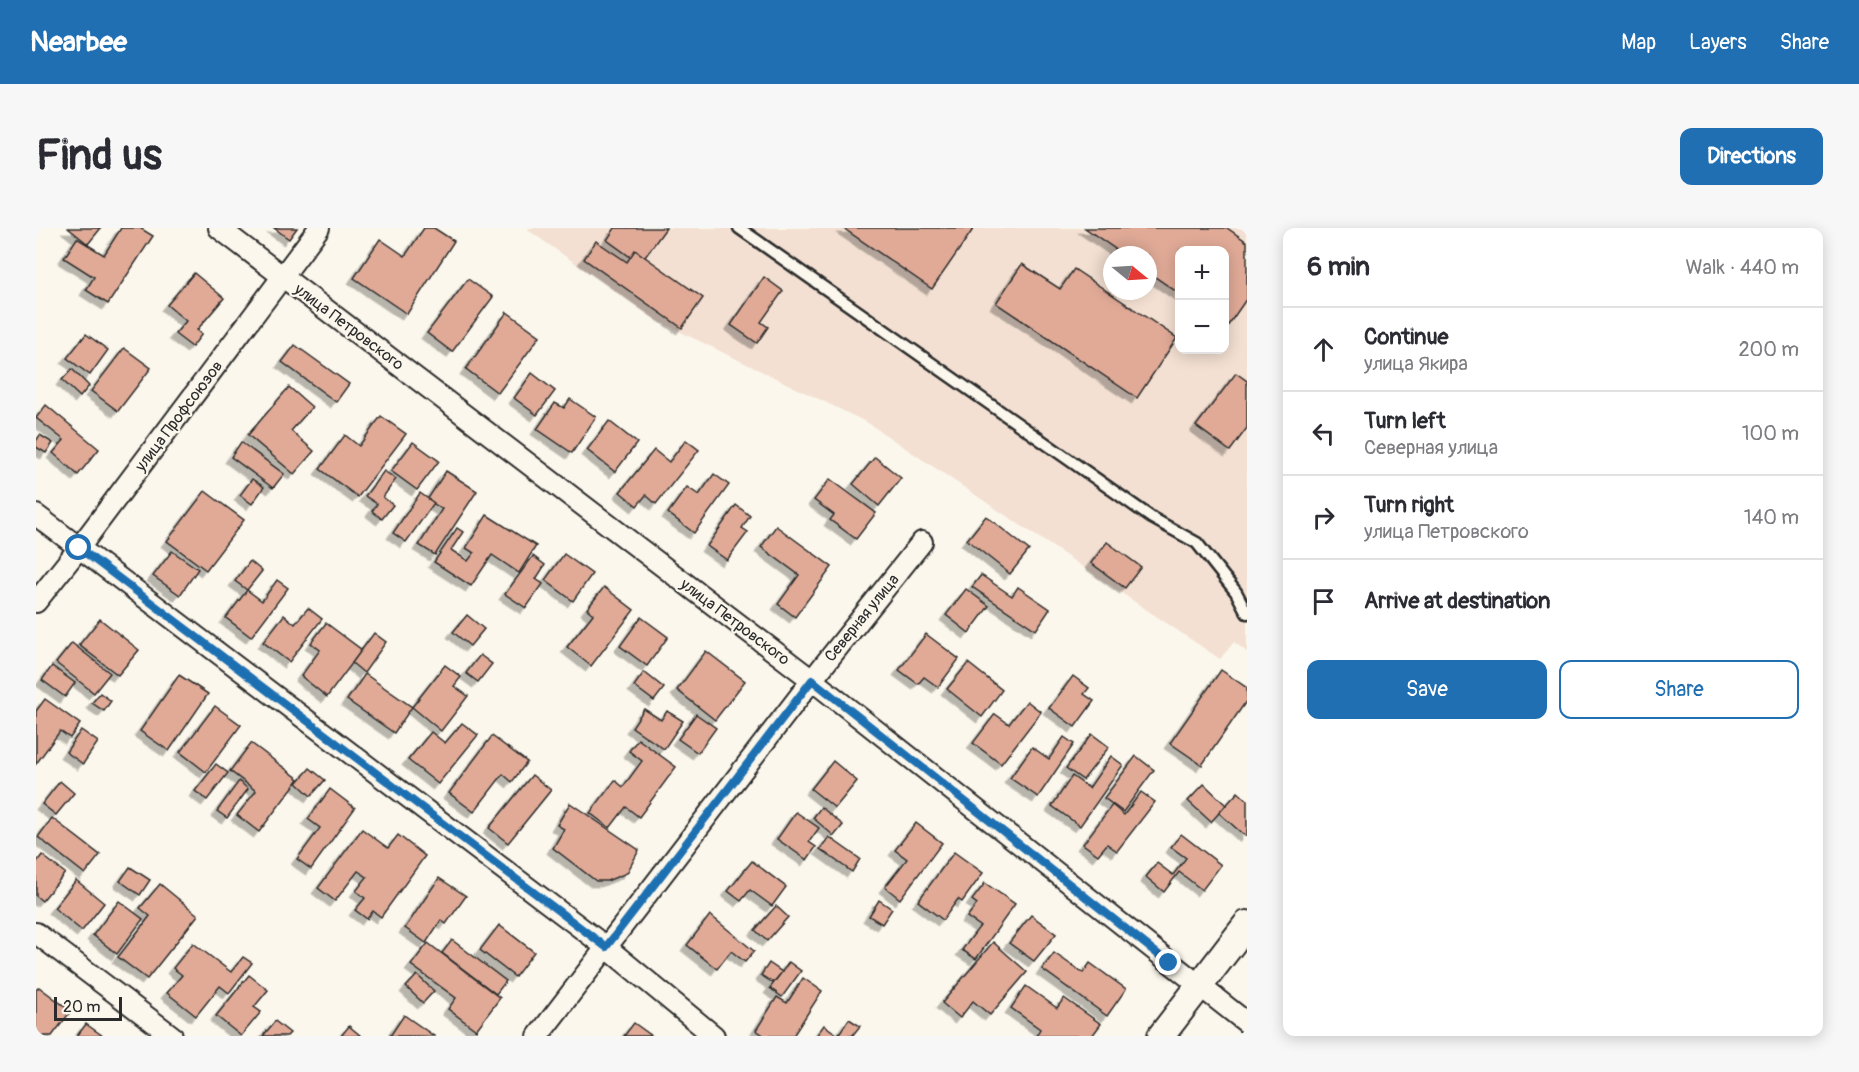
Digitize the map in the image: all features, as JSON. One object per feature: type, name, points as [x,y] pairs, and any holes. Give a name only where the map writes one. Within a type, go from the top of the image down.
[{"type":"street","name":"улица Петровского","points":[[219,228],[812,680],[1247,1023]]},
{"type":"street","name":"улица Профсоюзов","points":[[36,602],[319,228]]},
{"type":"street","points":[[36,515],[606,947],[714,1036]]},
{"type":"street","name":"Северная улица","points":[[538,1036],[812,680],[922,542]]},
{"type":"street","points":[[1161,1036],[1247,924]]},
{"type":"street","points":[[36,933],[171,1036]]},
{"type":"lane","points":[[739,228],[1152,518],[1197,543],[1236,592],[1247,613]]},
{"type":"shaded area","points":[[529,228],[1247,228],[1247,652],[1234,642],[1220,659],[868,423],[656,320],[528,230]]},
{"type":"building","points":[[68,228],[101,228],[88,244]]},
{"type":"building","points":[[121,228],[140,228],[153,236],[108,304],[86,290],[94,277],[64,258],[77,238],[104,255]]},
{"type":"building","points":[[274,228],[297,228],[289,239]]},
{"type":"building","points":[[424,228],[434,228],[454,241],[407,314],[354,278],[380,239],[405,256]]},
{"type":"building","points":[[615,228],[666,228],[640,264],[607,240]]},
{"type":"building","points":[[843,228],[974,228],[932,289]]},
{"type":"building","points":[[1085,228],[1227,228],[1247,242],[1247,298],[1229,324],[1229,246],[1175,246],[1175,291],[1157,278],[1157,246],[1111,246]]},
{"type":"building","points":[[596,241],[627,262],[635,250],[703,298],[682,328],[584,259]]},
{"type":"building","points":[[1022,264],[1060,289],[1074,269],[1103,288],[1103,300],[1120,300],[1175,337],[1175,341],[1137,398],[996,303]]},
{"type":"building","points":[[194,273],[224,298],[197,330],[202,334],[192,347],[175,334],[186,321],[167,305]]},
{"type":"building","points":[[764,277],[783,291],[761,322],[768,327],[757,343],[731,325]]},
{"type":"building","points":[[468,279],[493,297],[452,352],[427,333]]},
{"type":"building","points":[[507,312],[540,336],[498,393],[466,369]]},
{"type":"building","points":[[86,334],[108,350],[90,375],[67,358]]},
{"type":"building","points":[[295,345],[349,384],[336,402],[282,362]]},
{"type":"building","points":[[124,348],[151,368],[118,411],[91,391]]},
{"type":"building","points":[[72,369],[89,386],[80,397],[62,380]]},
{"type":"building","points":[[532,373],[555,391],[537,415],[514,398]]},
{"type":"building","points":[[1236,373],[1247,381],[1247,428],[1230,451],[1196,426]]},
{"type":"building","points":[[289,387],[312,407],[291,431],[314,451],[294,474],[248,435]]},
{"type":"building","points":[[570,399],[596,417],[572,453],[537,429],[555,403],[564,408]]},
{"type":"building","points":[[46,405],[99,449],[78,475],[53,453],[64,440],[36,418]]},
{"type":"building","points":[[381,416],[406,434],[358,497],[320,469],[345,435],[359,446]]},
{"type":"building","points":[[609,421],[637,443],[615,472],[587,450]]},
{"type":"building","points":[[40,435],[53,443],[46,453],[36,447],[36,441]]},
{"type":"building","points":[[686,440],[699,450],[656,504],[646,495],[637,506],[620,492],[654,450],[669,462]]},
{"type":"building","points":[[241,442],[284,474],[273,488],[231,457]]},
{"type":"building","points":[[413,442],[439,461],[417,490],[391,471]]},
{"type":"building","points":[[875,457],[901,478],[879,506],[853,484]]},
{"type":"building","points":[[384,471],[396,479],[383,497],[393,505],[382,519],[372,511],[377,504],[365,496]]},
{"type":"building","points":[[446,471],[477,491],[435,555],[419,545],[442,509],[427,500]]},
{"type":"building","points":[[714,474],[729,485],[694,533],[668,513],[687,487],[699,495]]},
{"type":"building","points":[[252,479],[264,487],[252,504],[240,495]]},
{"type":"building","points":[[830,479],[876,513],[856,539],[830,520],[834,515],[814,500]]},
{"type":"building","points":[[205,491],[244,520],[206,570],[167,541]]},
{"type":"building","points":[[420,493],[434,503],[406,542],[393,533]]},
{"type":"building","points":[[736,505],[750,516],[742,528],[748,532],[727,560],[707,546]]},
{"type":"building","points":[[487,515],[536,546],[519,573],[492,555],[471,586],[434,562],[457,528],[463,532],[451,550],[468,561],[474,553],[466,548]]},
{"type":"building","points":[[986,516],[1029,550],[1010,574],[967,540]]},
{"type":"building","points":[[776,526],[832,567],[795,617],[778,604],[799,575],[761,547]]},
{"type":"building","points":[[1107,542],[1141,567],[1125,588],[1091,563]]},
{"type":"building","points":[[172,551],[198,569],[180,595],[153,576]]},
{"type":"building","points":[[564,554],[592,574],[573,601],[545,580]]},
{"type":"building","points":[[533,556],[545,565],[536,579],[543,584],[526,608],[505,594]]},
{"type":"building","points":[[250,561],[262,571],[247,590],[235,581]]},
{"type":"building","points":[[981,575],[1012,596],[1018,587],[1050,609],[1036,630],[972,587]]},
{"type":"building","points":[[277,580],[288,588],[251,637],[226,618],[247,590],[262,601]]},
{"type":"building","points":[[604,587],[634,610],[591,666],[567,647],[593,614],[587,609]]},
{"type":"building","points":[[966,589],[989,606],[969,633],[946,615]]},
{"type":"building","points":[[308,608],[322,619],[289,662],[263,642],[284,615],[295,624]]},
{"type":"building","points":[[467,615],[484,629],[470,646],[453,632]]},
{"type":"building","points":[[641,617],[668,637],[647,666],[620,646]]},
{"type":"building","points":[[100,619],[139,650],[118,675],[79,645]]},
{"type":"building","points":[[326,623],[362,650],[327,697],[301,676],[320,650],[311,643]]},
{"type":"building","points":[[374,633],[386,642],[364,673],[352,663]]},
{"type":"building","points":[[926,634],[959,659],[938,687],[924,677],[918,684],[899,670]]},
{"type":"building","points":[[72,643],[110,673],[94,693],[56,663]]},
{"type":"building","points":[[706,651],[745,681],[715,720],[677,690]]},
{"type":"building","points":[[480,655],[492,664],[478,682],[466,673]]},
{"type":"building","points":[[968,663],[1002,690],[982,717],[947,689]]},
{"type":"building","points":[[445,665],[461,677],[454,686],[468,696],[441,731],[412,707]]},
{"type":"building","points":[[52,666],[75,683],[65,697],[42,680]]},
{"type":"building","points":[[1221,670],[1247,688],[1247,700],[1202,765],[1170,743]]},
{"type":"building","points":[[644,672],[664,688],[654,701],[634,686]]},
{"type":"building","points":[[365,674],[412,707],[394,733],[347,700]]},
{"type":"building","points":[[179,675],[208,694],[169,751],[140,731]]},
{"type":"building","points":[[1073,676],[1089,688],[1084,694],[1094,701],[1075,727],[1049,708]]},
{"type":"building","points":[[100,693],[111,701],[104,711],[92,703]]},
{"type":"building","points":[[45,699],[80,724],[70,738],[60,731],[36,764],[36,711]]},
{"type":"building","points":[[1027,701],[1041,712],[1001,764],[973,743],[995,714],[1009,724]]},
{"type":"building","points":[[215,706],[241,725],[206,772],[180,752]]},
{"type":"building","points":[[644,709],[661,720],[667,711],[683,721],[664,749],[632,727]]},
{"type":"building","points":[[696,714],[716,728],[698,753],[678,739]]},
{"type":"building","points":[[462,723],[478,735],[438,784],[408,760],[431,732],[445,743]]},
{"type":"building","points":[[81,730],[98,742],[83,764],[66,752]]},
{"type":"building","points":[[1092,734],[1109,747],[1083,780],[1066,768]]},
{"type":"building","points":[[492,736],[527,762],[512,782],[503,774],[474,812],[449,793]]},
{"type":"building","points":[[1064,737],[1074,744],[1038,797],[1010,778],[1032,747],[1049,759]]},
{"type":"building","points":[[638,739],[676,767],[639,817],[626,807],[610,828],[590,813],[615,780],[623,787],[642,761],[629,751]]},
{"type":"building","points":[[251,743],[299,779],[259,832],[237,815],[256,791],[230,771]]},
{"type":"building","points":[[1111,756],[1123,765],[1080,826],[1052,806],[1072,776],[1089,788]]},
{"type":"building","points":[[1136,756],[1154,770],[1123,812],[1104,798]]},
{"type":"building","points":[[833,761],[857,781],[835,808],[811,789]]},
{"type":"building","points":[[216,764],[228,773],[207,800],[195,791]]},
{"type":"building","points":[[310,768],[325,780],[311,796],[297,783]]},
{"type":"building","points":[[532,775],[551,790],[508,843],[489,828]]},
{"type":"building","points":[[60,781],[74,793],[56,815],[42,804]]},
{"type":"building","points":[[239,781],[248,789],[227,818],[217,811]]},
{"type":"building","points":[[1204,784],[1226,805],[1211,822],[1188,801]]},
{"type":"building","points":[[330,789],[355,808],[311,869],[297,859],[320,828],[308,819]]},
{"type":"building","points":[[1141,792],[1155,802],[1117,851],[1107,844],[1098,855],[1083,844],[1112,805],[1124,815]]},
{"type":"building","points":[[1238,792],[1247,800],[1247,834],[1245,836],[1219,813]]},
{"type":"building","points":[[570,803],[639,850],[627,873],[607,881],[596,881],[553,848],[564,829],[557,825]]},
{"type":"building","points":[[821,807],[843,825],[834,836],[813,818]]},
{"type":"building","points":[[796,812],[819,828],[809,842],[816,847],[807,860],[777,839]]},
{"type":"building","points":[[52,818],[100,855],[85,874],[38,837]]},
{"type":"building","points":[[916,823],[942,843],[900,899],[885,887],[907,859],[895,850]]},
{"type":"building","points":[[362,829],[388,848],[398,835],[425,856],[381,917],[373,911],[367,919],[355,910],[365,898],[356,891],[367,877],[358,871],[335,901],[318,888]]},
{"type":"building","points":[[1181,834],[1221,865],[1202,890],[1179,872],[1164,892],[1146,877],[1157,863],[1173,875],[1186,858],[1171,847]]},
{"type":"building","points":[[829,837],[860,859],[852,872],[820,849]]},
{"type":"building","points":[[954,852],[983,873],[962,902],[958,899],[943,920],[918,901]]},
{"type":"building","points":[[42,855],[65,873],[42,901],[36,896],[36,863]]},
{"type":"building","points":[[752,861],[786,887],[772,906],[750,890],[741,901],[728,891]]},
{"type":"building","points":[[130,867],[150,880],[140,895],[120,881]]},
{"type":"building","points":[[439,878],[466,896],[446,924],[441,920],[426,943],[405,928]]},
{"type":"building","points":[[76,880],[104,903],[82,931],[54,908]]},
{"type":"building","points":[[985,883],[1015,904],[976,959],[962,950],[980,926],[967,917],[977,904],[972,900]]},
{"type":"building","points":[[160,884],[198,915],[147,979],[118,957],[150,916],[140,908]]},
{"type":"building","points":[[879,900],[892,909],[882,924],[869,916]]},
{"type":"building","points":[[119,901],[143,919],[117,954],[93,935]]},
{"type":"building","points":[[776,906],[788,917],[767,941],[755,930]]},
{"type":"building","points":[[710,915],[754,951],[745,962],[731,951],[717,969],[687,945]]},
{"type":"building","points":[[1031,915],[1056,934],[1034,961],[1009,943]]},
{"type":"building","points":[[499,925],[534,952],[515,977],[480,950]]},
{"type":"building","points":[[452,940],[506,981],[496,994],[442,953]]},
{"type":"building","points":[[993,942],[1027,972],[990,1015],[973,1001],[960,1018],[942,1003]]},
{"type":"building","points":[[193,943],[231,972],[243,957],[252,963],[229,993],[220,986],[196,1016],[167,993],[182,975],[173,968]]},
{"type":"building","points":[[428,943],[500,998],[476,1030],[448,1009],[456,998],[411,965]]},
{"type":"building","points":[[1054,953],[1083,973],[1090,963],[1126,989],[1107,1016],[1042,969]]},
{"type":"building","points":[[789,962],[801,971],[782,997],[770,988]]},
{"type":"building","points":[[769,963],[782,972],[773,983],[761,975]]},
{"type":"building","points":[[249,975],[268,990],[254,1007],[261,1012],[241,1036],[216,1016]]},
{"type":"building","points":[[417,975],[434,991],[423,1003],[406,987]]},
{"type":"building","points":[[803,978],[822,991],[793,1036],[765,1036],[756,1030],[777,997],[787,1003]]},
{"type":"building","points":[[1026,986],[1057,1008],[1064,998],[1101,1024],[1092,1036],[1036,1036],[1040,1029],[1011,1008]]},
{"type":"building","points":[[39,987],[71,1011],[52,1036],[40,1036],[36,1032],[36,990]]},
{"type":"building","points":[[404,1015],[434,1036],[390,1036]]},
{"type":"building","points":[[849,1019],[860,1026],[852,1036],[816,1036],[824,1025],[838,1035]]},
{"type":"building","points":[[275,1021],[290,1033],[287,1036],[263,1036]]},
{"type":"building","points":[[634,1023],[652,1036],[624,1036]]},
{"type":"building","points":[[86,1024],[103,1036],[77,1036]]},
{"type":"building","points":[[349,1026],[361,1036],[341,1036]]},
{"type":"route","points":[[79,548],[606,947],[812,680],[1169,963]]}]
